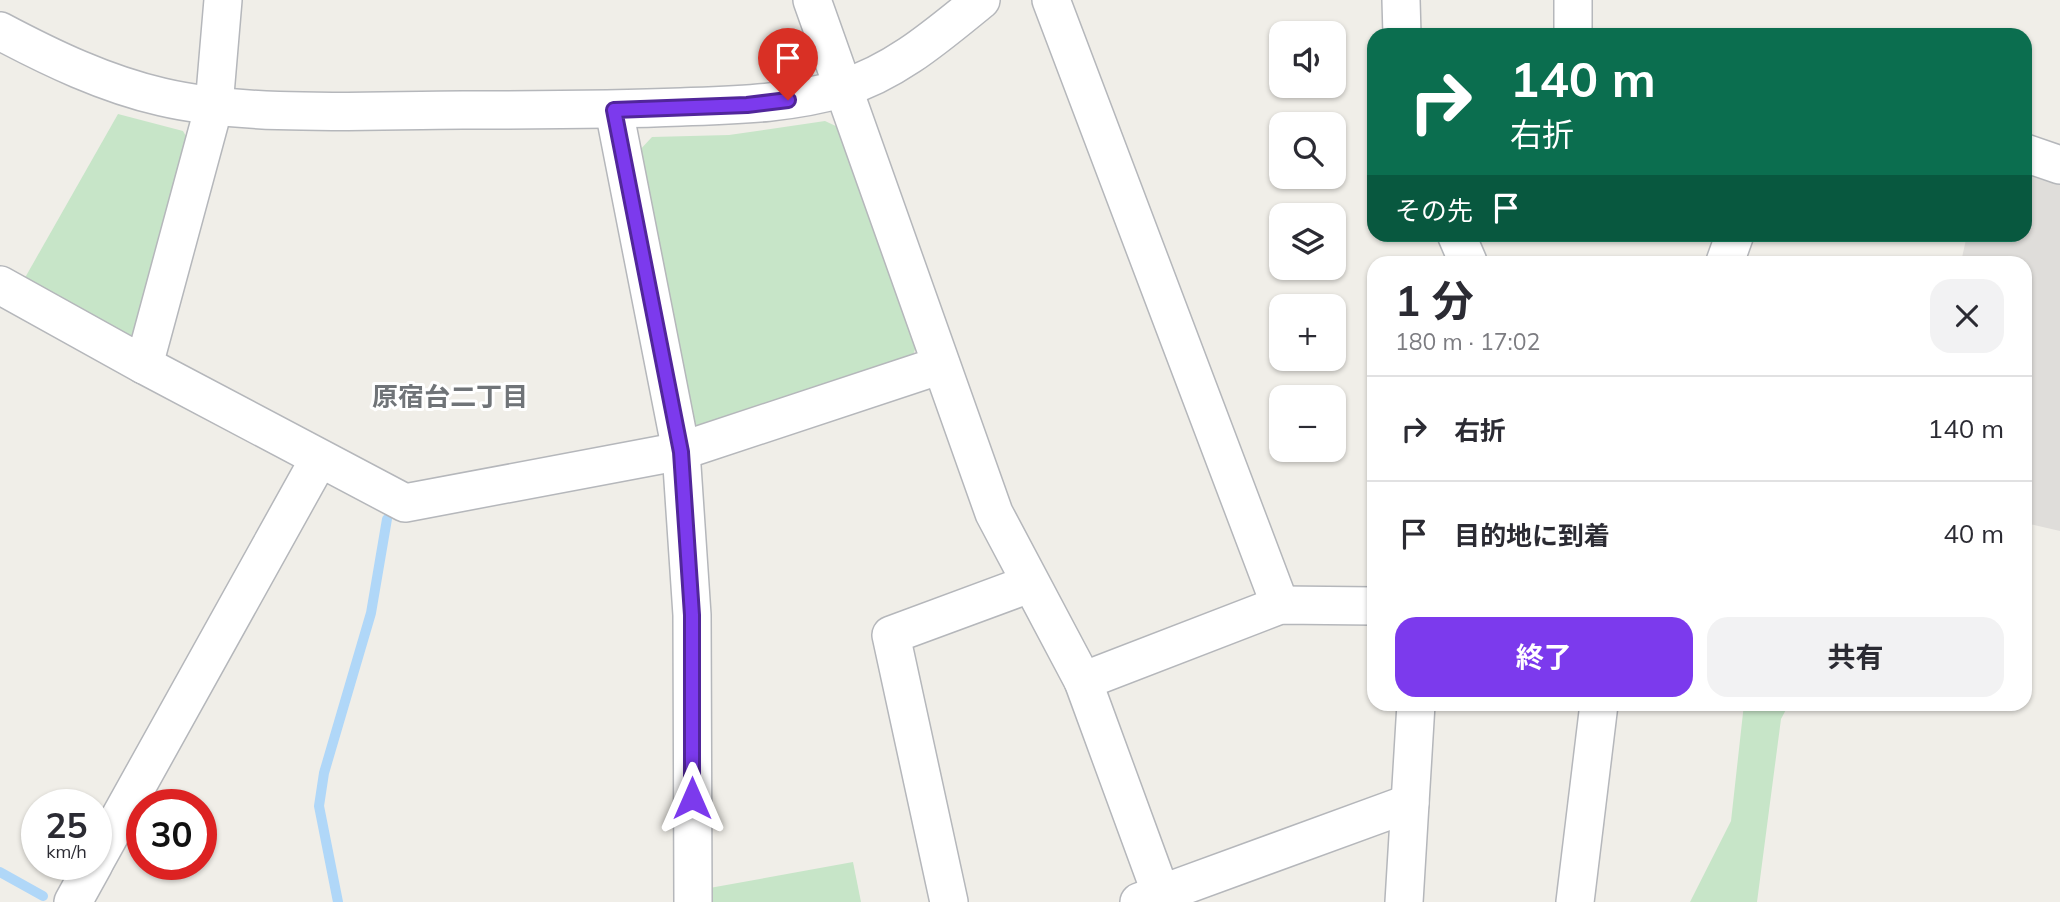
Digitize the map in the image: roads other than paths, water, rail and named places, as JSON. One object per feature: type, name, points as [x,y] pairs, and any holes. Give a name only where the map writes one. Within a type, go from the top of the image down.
[{"type":"street","points":[[144,365],[214,106],[223,0]]},
{"type":"street","points":[[812,0],[994,513],[1029,584],[1083,681],[1154,899],[1410,803]]},
{"type":"street","points":[[0,31],[75,68],[125,86],[162,97],[214,106],[319,110],[614,110],[747,105],[844,88],[884,71],[924,45],[981,0]]},
{"type":"street","points":[[1051,0],[1280,605]]},
{"type":"street","points":[[1401,0],[1402,28]]},
{"type":"street","points":[[1573,0],[1573,28]]},
{"type":"street","points":[[614,110],[681,452],[692,615],[692,902]]},
{"type":"street","points":[[2032,155],[2060,165]]},
{"type":"street","points":[[0,285],[144,365],[405,503],[681,452],[941,365]]},
{"type":"street","points":[[112,831],[319,459]]},
{"type":"street","points":[[949,902],[891,635],[1029,584]]},
{"type":"street","points":[[1083,681],[1280,605],[1367,606]]},
{"type":"street","points":[[1404,902],[1416,711]]},
{"type":"street","points":[[1575,902],[1598,711]]},
{"type":"street","points":[[73,902],[85,880]]},
{"type":"waterway","points":[[338,902],[319,806],[324,773],[371,613],[387,519]]},
{"type":"waterway","points":[[0,872],[43,896]]},
{"type":"district","name":"原宿台二丁目","points":[[450,397]]}]
